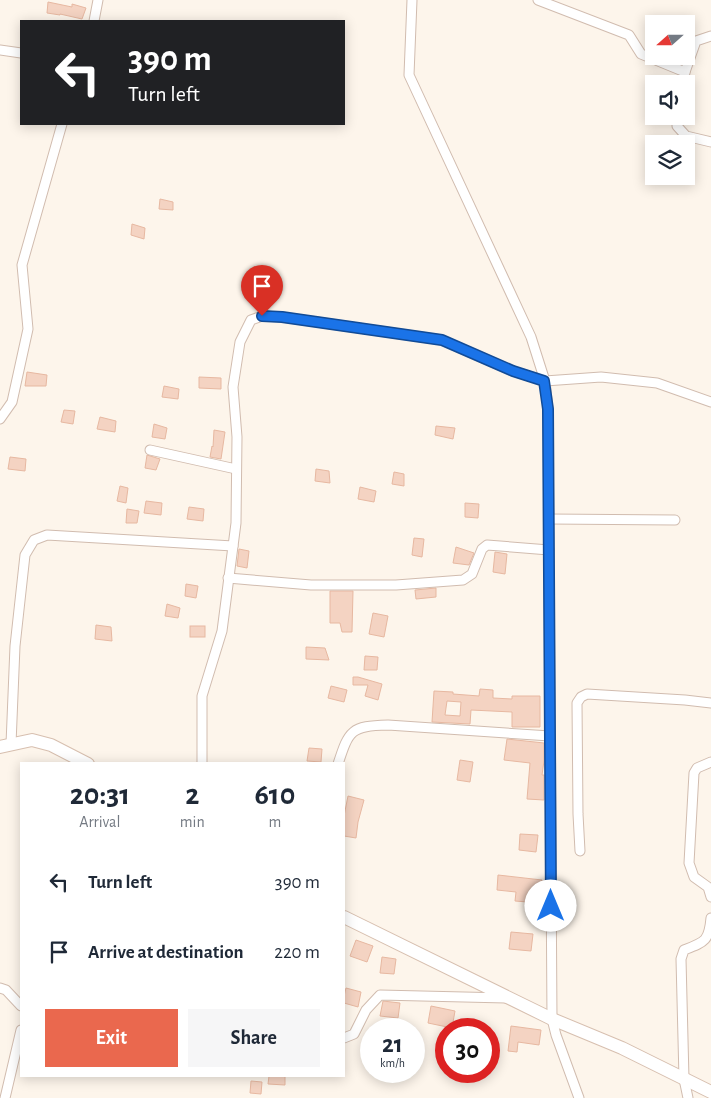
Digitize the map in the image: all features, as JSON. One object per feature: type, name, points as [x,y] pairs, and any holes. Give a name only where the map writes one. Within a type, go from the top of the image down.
[{"type":"street","points":[[94,20],[98,0]]},
{"type":"street","points":[[412,0],[409,75],[531,337],[544,381],[548,409],[552,1019],[579,1098]]},
{"type":"street","points":[[538,0],[629,35],[641,54],[685,72]]},
{"type":"street","points":[[684,75],[696,41],[711,36]]},
{"type":"street","points":[[0,50],[20,53]]},
{"type":"street","points":[[0,419],[12,402],[28,329],[22,265],[62,125]]},
{"type":"street","points":[[677,125],[686,136],[711,142]]},
{"type":"street","points":[[202,762],[202,696],[222,631],[236,523],[237,437],[233,387],[240,342],[252,320],[262,316],[282,317],[442,340],[513,371],[544,381],[601,378],[657,383],[711,402]]},
{"type":"street","points":[[150,450],[236,469]]},
{"type":"street","points":[[548,519],[675,520]]},
{"type":"street","points":[[84,762],[51,745],[32,740],[5,746],[25,555],[34,540],[47,535],[232,546]]},
{"type":"street","points":[[228,578],[311,585],[396,585],[463,580],[472,574],[482,550],[487,545],[549,550]]},
{"type":"street","points":[[580,851],[577,703],[580,697],[588,694],[711,703]]},
{"type":"street","points":[[339,762],[345,743],[355,730],[367,726],[388,725],[550,736]]},
{"type":"street","points":[[711,762],[697,768],[694,773],[689,863],[694,877],[708,886],[711,897]]},
{"type":"street","points":[[345,917],[552,1019],[622,1048],[711,1092]]},
{"type":"street","points":[[688,1098],[684,1079],[681,959],[684,950],[702,943],[710,933],[711,918]]},
{"type":"street","points":[[0,988],[6,990],[20,1005]]},
{"type":"street","points":[[345,1038],[354,1034],[366,1010],[380,995],[510,998]]},
{"type":"street","points":[[5,1098],[20,1034]]},
{"type":"building","points":[[48,2],[72,7],[72,4],[86,8],[82,19],[47,13]]},
{"type":"building","points":[[160,199],[173,202],[173,210],[159,209]]},
{"type":"building","points":[[132,224],[145,228],[144,239],[131,235]]},
{"type":"building","points":[[27,372],[47,375],[46,386],[25,386]]},
{"type":"building","points":[[199,377],[221,378],[221,389],[199,388]]},
{"type":"building","points":[[164,386],[179,389],[178,399],[162,397]]},
{"type":"building","points":[[64,410],[75,411],[73,424],[61,422]]},
{"type":"building","points":[[100,417],[116,421],[115,432],[97,429]]},
{"type":"building","points":[[154,424],[167,428],[165,439],[152,437]]},
{"type":"building","points":[[436,426],[455,428],[453,439],[435,435]]},
{"type":"building","points":[[214,430],[225,432],[221,459],[210,457],[213,447]]},
{"type":"building","points":[[147,455],[160,459],[156,470],[145,468]]},
{"type":"building","points":[[10,457],[26,459],[25,471],[8,469]]},
{"type":"building","points":[[316,469],[329,471],[330,483],[315,481]]},
{"type":"building","points":[[394,472],[404,474],[404,486],[392,484]]},
{"type":"building","points":[[120,486],[128,488],[126,503],[117,501]]},
{"type":"building","points":[[360,487],[376,491],[374,502],[358,499]]},
{"type":"building","points":[[146,501],[162,503],[161,515],[144,513]]},
{"type":"building","points":[[465,503],[479,504],[478,518],[465,517]]},
{"type":"building","points":[[189,507],[204,509],[203,521],[187,519]]},
{"type":"building","points":[[127,509],[139,511],[137,523],[126,523]]},
{"type":"building","points":[[414,538],[424,539],[422,557],[412,555]]},
{"type":"building","points":[[456,547],[474,553],[469,565],[453,563]]},
{"type":"building","points":[[239,549],[249,551],[247,568],[237,566]]},
{"type":"building","points":[[495,552],[507,554],[505,574],[493,572]]},
{"type":"building","points":[[186,584],[198,586],[196,598],[185,596]]},
{"type":"building","points":[[436,588],[436,597],[416,599],[415,590]]},
{"type":"building","points":[[330,591],[353,591],[352,632],[342,632],[340,623],[330,623]]},
{"type":"building","points":[[167,604],[180,608],[178,618],[165,616]]},
{"type":"building","points":[[373,613],[388,616],[384,637],[369,634]]},
{"type":"building","points":[[96,625],[111,627],[112,641],[95,639]]},
{"type":"building","points":[[190,626],[205,626],[205,637],[190,637]]},
{"type":"building","points":[[306,647],[325,648],[329,660],[306,659]]},
{"type":"building","points":[[365,656],[378,657],[377,670],[364,670]]},
{"type":"building","points":[[353,677],[382,684],[378,700],[365,696],[368,685],[353,685]]},
{"type":"building","points":[[331,686],[347,690],[344,702],[328,698]]},
{"type":"building","points":[[480,689],[493,690],[493,698],[512,699],[512,696],[540,696],[540,727],[512,727],[512,712],[471,710],[470,724],[432,722],[434,691],[479,696]],"holes":[[[447,701],[461,702],[460,716],[445,715]]]},
{"type":"building","points":[[507,739],[544,743],[542,775],[544,775],[544,800],[527,799],[530,763],[504,760]]},
{"type":"building","points":[[309,748],[322,749],[321,762],[307,761]]},
{"type":"building","points":[[460,760],[473,762],[470,782],[457,780]]},
{"type":"building","points":[[348,796],[364,800],[356,838],[345,836],[345,811]]},
{"type":"building","points":[[520,834],[538,835],[536,852],[519,850]]},
{"type":"building","points":[[498,875],[542,880],[540,903],[515,901],[516,892],[497,890]]},
{"type":"building","points":[[511,932],[533,934],[531,951],[509,949]]},
{"type":"building","points":[[356,940],[373,946],[367,962],[350,956]]},
{"type":"building","points":[[382,957],[396,959],[394,974],[380,973]]},
{"type":"building","points":[[346,988],[361,992],[358,1007],[345,1003]]},
{"type":"building","points":[[383,1001],[400,1003],[398,1018],[380,1016]]},
{"type":"building","points":[[431,1006],[455,1011],[454,1018],[435,1018],[435,1024],[428,1023]]},
{"type":"building","points":[[511,1026],[541,1030],[539,1045],[518,1042],[517,1052],[508,1051]]},
{"type":"building","points":[[269,1077],[285,1077],[285,1085],[268,1084]]},
{"type":"building","points":[[251,1081],[262,1082],[261,1094],[250,1093]]},
{"type":"route","points":[[262,316],[282,317],[442,340],[513,371],[544,381],[548,409],[551,906]]}]
